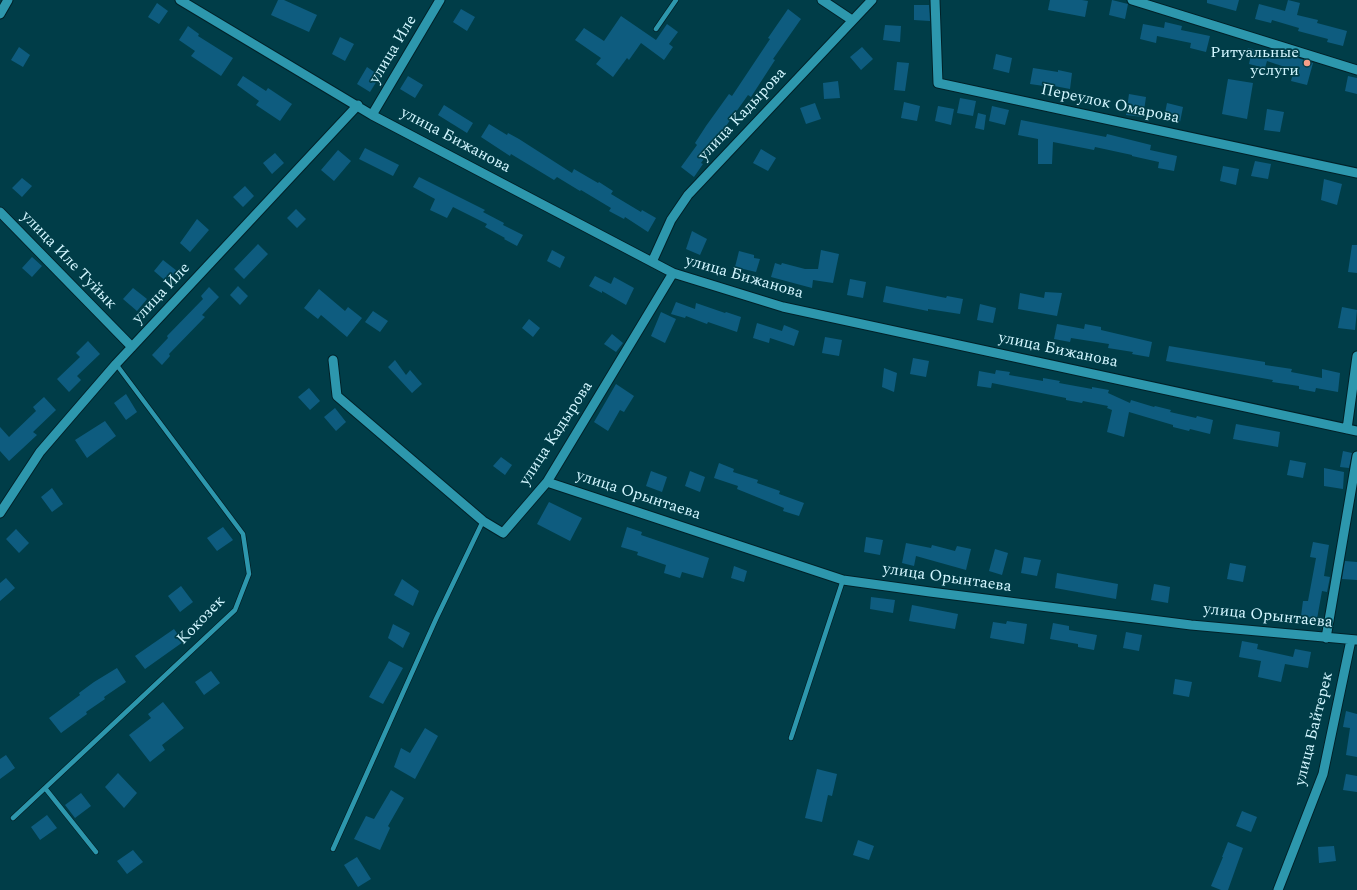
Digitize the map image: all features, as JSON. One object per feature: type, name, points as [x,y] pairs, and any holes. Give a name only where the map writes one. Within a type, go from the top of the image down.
[{"type":"street","points":[[0,14],[8,0]]},
{"type":"street","name":"улица Бижанова","points":[[180,0],[372,114],[673,273],[783,307],[1357,431]]},
{"type":"street","name":"улица Иле","points":[[372,114],[440,0]]},
{"type":"street","points":[[822,0],[852,20]]},
{"type":"street","name":"улица Кадырова","points":[[652,262],[671,220],[688,195],[872,0]]},
{"type":"street","name":"Переулок Омарова","points":[[935,0],[938,84],[1357,173]]},
{"type":"street","points":[[1132,0],[1357,70]]},
{"type":"street","name":"улица Иле","points":[[0,513],[40,452],[116,364],[358,105]]},
{"type":"street","name":"улица Иле Туйык","points":[[0,212],[132,347]]},
{"type":"street","name":"улица Кадырова","points":[[333,360],[337,396],[483,522],[503,533],[547,482],[673,273]]},
{"type":"street","points":[[1347,429],[1357,356]]},
{"type":"street","points":[[1326,638],[1357,456]]},
{"type":"street","name":"улица Орынтаева","points":[[547,482],[843,580],[1190,625],[1354,640]]},
{"type":"street","name":"улица Байтерек","points":[[1278,890],[1323,774],[1354,640]]},
{"type":"lane","points":[[656,29],[676,0]]},
{"type":"lane","name":"Кокозек","points":[[13,818],[235,610],[249,574],[243,534],[116,364]]},
{"type":"lane","points":[[333,849],[436,618],[483,522]]},
{"type":"lane","points":[[791,738],[843,580]]},
{"type":"lane","points":[[45,788],[96,852]]},
{"type":"building","points":[[278,0],[284,0],[317,15],[309,32],[271,15]]},
{"type":"building","points":[[1050,0],[1088,1],[1085,17],[1048,10]]},
{"type":"building","points":[[1112,0],[1128,4],[1125,19],[1109,15]]},
{"type":"building","points":[[1207,0],[1239,0],[1236,11],[1207,3]]},
{"type":"building","points":[[1288,0],[1300,3],[1297,15],[1318,20],[1317,23],[1347,31],[1343,46],[1327,42],[1328,39],[1298,31],[1299,28],[1272,20],[1271,23],[1255,19],[1259,4],[1285,11]]},
{"type":"building","points":[[157,3],[168,11],[159,24],[148,17]]},
{"type":"building","points":[[914,5],[929,5],[930,21],[914,20]]},
{"type":"building","points":[[461,9],[475,17],[467,31],[453,22]]},
{"type":"building","points":[[788,9],[801,19],[773,59],[775,60],[751,97],[748,95],[716,140],[694,177],[681,167],[697,145],[695,143],[706,126],[729,94],[732,96]]},
{"type":"building","points":[[621,16],[656,40],[667,24],[678,32],[669,44],[673,47],[664,60],[641,43],[629,60],[627,58],[613,77],[596,64],[601,58],[575,40],[584,28],[604,41]]},
{"type":"building","points":[[1165,22],[1182,26],[1181,30],[1210,36],[1206,52],[1190,48],[1191,43],[1157,36],[1156,43],[1140,39],[1143,24],[1164,28]]},
{"type":"building","points":[[885,25],[901,26],[900,42],[883,40]]},
{"type":"building","points":[[188,26],[199,34],[198,36],[233,58],[221,76],[191,56],[195,51],[179,40]]},
{"type":"building","points":[[340,37],[354,44],[345,61],[332,54]]},
{"type":"building","points":[[19,47],[30,55],[23,67],[11,60]]},
{"type":"building","points":[[862,47],[873,59],[861,70],[850,57]]},
{"type":"building","points":[[1248,48],[1281,55],[1282,53],[1313,63],[1307,85],[1291,81],[1294,70],[1267,61],[1265,68],[1249,64],[1251,55],[1246,54]]},
{"type":"building","points":[[996,54],[1012,58],[1009,73],[993,69]]},
{"type":"building","points":[[897,62],[909,63],[905,91],[894,90]]},
{"type":"building","points":[[367,67],[380,76],[370,92],[357,84]]},
{"type":"building","points":[[1033,68],[1072,73],[1070,89],[1044,84],[1044,86],[1030,84]]},
{"type":"building","points":[[243,76],[266,91],[268,88],[292,104],[280,121],[256,105],[259,101],[237,85]]},
{"type":"building","points":[[408,76],[423,85],[415,98],[400,89]]},
{"type":"building","points":[[1348,76],[1357,78],[1357,94],[1345,91]]},
{"type":"building","points":[[1228,79],[1253,83],[1247,119],[1222,114]]},
{"type":"building","points":[[838,81],[840,98],[824,99],[823,83]]},
{"type":"building","points":[[1129,94],[1146,97],[1143,117],[1126,115]]},
{"type":"building","points":[[960,98],[976,101],[973,116],[957,113]]},
{"type":"building","points":[[904,102],[920,106],[917,121],[901,118]]},
{"type":"building","points":[[815,103],[821,119],[806,124],[800,108]]},
{"type":"building","points":[[1167,103],[1183,107],[1180,122],[1164,118]]},
{"type":"building","points":[[444,105],[473,123],[467,133],[438,115]]},
{"type":"building","points":[[938,106],[954,109],[951,125],[935,121]]},
{"type":"building","points":[[992,106],[1009,110],[1005,125],[989,121]]},
{"type":"building","points":[[1267,109],[1284,112],[1280,132],[1264,130]]},
{"type":"building","points":[[978,113],[986,115],[984,130],[975,128]]},
{"type":"building","points":[[1021,120],[1106,137],[1107,134],[1151,145],[1150,150],[1177,156],[1174,171],[1158,168],[1159,162],[1132,155],[1095,147],[1094,150],[1053,142],[1052,164],[1038,164],[1038,139],[1018,135]]},
{"type":"building","points":[[489,124],[507,135],[508,133],[519,139],[572,173],[574,169],[598,183],[599,182],[613,191],[611,194],[641,212],[642,210],[656,218],[648,232],[625,217],[624,219],[609,211],[611,208],[581,190],[580,191],[557,177],[554,180],[511,154],[510,156],[481,137]]},
{"type":"building","points":[[365,148],[399,165],[393,176],[359,159]]},
{"type":"building","points":[[761,149],[776,158],[768,171],[753,163]]},
{"type":"building","points":[[338,150],[351,161],[334,181],[321,170]]},
{"type":"building","points":[[275,153],[284,163],[272,174],[263,163]]},
{"type":"building","points":[[1255,161],[1271,164],[1268,179],[1251,176]]},
{"type":"building","points":[[1223,166],[1239,169],[1236,185],[1220,181]]},
{"type":"building","points":[[419,177],[485,210],[483,212],[504,223],[503,225],[523,235],[517,246],[485,227],[487,224],[453,207],[447,218],[430,210],[435,199],[413,187]]},
{"type":"building","points":[[22,178],[32,186],[22,197],[12,188]]},
{"type":"building","points":[[1324,179],[1342,184],[1337,205],[1321,200]]},
{"type":"building","points":[[245,186],[254,196],[243,207],[233,197]]},
{"type":"building","points":[[296,209],[306,219],[297,228],[287,218]]},
{"type":"building","points":[[197,219],[209,230],[190,252],[180,243]]},
{"type":"building","points":[[692,231],[707,239],[700,255],[686,249]]},
{"type":"building","points":[[258,244],[268,254],[244,279],[234,269]]},
{"type":"building","points":[[1352,245],[1357,245],[1357,273],[1348,272]]},
{"type":"building","points":[[552,250],[565,257],[560,268],[547,261]]},
{"type":"building","points":[[821,250],[839,254],[833,283],[813,280],[812,288],[771,277],[775,263],[781,265],[782,263],[805,269],[818,269]]},
{"type":"building","points":[[739,251],[754,255],[754,258],[760,259],[756,272],[735,267]]},
{"type":"building","points":[[32,257],[42,266],[32,277],[22,268]]},
{"type":"building","points":[[163,260],[177,271],[168,283],[154,271]]},
{"type":"building","points":[[595,276],[611,284],[614,277],[634,288],[626,305],[602,291],[602,293],[589,286]]},
{"type":"building","points":[[850,279],[866,282],[863,298],[847,295]]},
{"type":"building","points":[[238,286],[248,296],[240,305],[230,295]]},
{"type":"building","points":[[886,286],[946,298],[947,296],[963,299],[960,314],[928,309],[928,311],[883,302]]},
{"type":"building","points":[[209,287],[219,297],[202,315],[205,317],[169,354],[170,356],[162,365],[152,355],[168,338],[167,336],[203,299],[201,296]]},
{"type":"building","points":[[133,288],[147,299],[137,311],[123,299]]},
{"type":"building","points":[[319,289],[345,311],[348,307],[362,318],[347,337],[321,315],[318,319],[304,308]]},
{"type":"building","points":[[1045,292],[1062,293],[1057,316],[1018,309],[1020,293],[1044,298]]},
{"type":"building","points":[[676,302],[695,309],[696,303],[741,317],[737,332],[708,322],[707,324],[686,316],[685,318],[671,314]]},
{"type":"building","points":[[980,304],[996,308],[993,323],[977,320]]},
{"type":"building","points":[[1342,307],[1357,310],[1355,330],[1338,328]]},
{"type":"building","points":[[373,311],[388,321],[380,332],[365,322]]},
{"type":"building","points":[[661,312],[676,319],[665,343],[651,336]]},
{"type":"building","points":[[529,319],[540,328],[533,337],[522,328]]},
{"type":"building","points":[[757,323],[782,331],[784,325],[799,331],[794,346],[770,338],[769,343],[753,338]]},
{"type":"building","points":[[1057,324],[1084,329],[1085,324],[1101,327],[1101,330],[1152,342],[1149,357],[1132,354],[1133,352],[1108,348],[1109,344],[1071,338],[1070,342],[1054,339]]},
{"type":"building","points":[[612,334],[623,343],[616,352],[604,344]]},
{"type":"building","points":[[825,337],[842,340],[839,356],[822,353]]},
{"type":"building","points":[[88,341],[100,354],[77,376],[81,380],[69,392],[57,379],[80,357],[76,353]]},
{"type":"building","points":[[1169,346],[1265,362],[1265,365],[1292,369],[1291,372],[1322,378],[1322,369],[1340,373],[1338,392],[1316,388],[1315,392],[1299,389],[1299,386],[1272,382],[1273,380],[1166,361]]},
{"type":"building","points":[[913,358],[929,361],[926,377],[910,374]]},
{"type":"building","points":[[395,360],[406,375],[410,370],[422,384],[412,393],[388,367]]},
{"type":"building","points":[[884,368],[897,373],[894,392],[882,387]]},
{"type":"building","points":[[996,370],[1010,372],[1009,375],[1043,381],[1043,378],[1060,381],[1059,383],[1092,389],[1092,387],[1109,390],[1108,393],[1130,403],[1131,400],[1154,407],[1171,410],[1170,412],[1213,420],[1210,434],[1173,427],[1173,425],[1129,412],[1124,437],[1107,432],[1112,410],[1107,408],[1108,406],[1083,401],[1082,403],[1066,400],[1066,398],[992,383],[991,388],[977,386],[979,371],[995,374]]},
{"type":"building","points":[[616,384],[634,396],[624,412],[620,410],[608,431],[594,422]]},
{"type":"building","points":[[583,385],[591,390],[583,402],[575,397]]},
{"type":"building","points":[[309,388],[320,401],[310,410],[298,397]]},
{"type":"building","points":[[126,394],[137,412],[126,420],[114,403]]},
{"type":"building","points":[[44,397],[56,410],[33,432],[37,435],[9,461],[0,451],[0,427],[9,437],[36,411],[33,407]]},
{"type":"building","points":[[335,408],[346,422],[336,431],[324,417]]},
{"type":"building","points":[[105,421],[116,436],[87,458],[75,440]]},
{"type":"building","points":[[1236,424],[1280,432],[1278,447],[1233,439]]},
{"type":"building","points":[[1343,451],[1352,453],[1349,468],[1340,467]]},
{"type":"building","points":[[501,457],[512,465],[505,475],[493,466]]},
{"type":"building","points":[[1290,460],[1306,463],[1303,478],[1287,475]]},
{"type":"building","points":[[719,463],[734,469],[733,472],[758,480],[757,483],[780,491],[779,494],[804,503],[799,516],[783,511],[784,508],[737,489],[738,486],[714,478]]},
{"type":"building","points":[[1324,468],[1344,472],[1343,489],[1324,486]]},
{"type":"building","points":[[651,471],[667,477],[662,492],[646,486]]},
{"type":"building","points":[[690,471],[705,477],[700,492],[685,486]]},
{"type":"building","points":[[52,488],[63,504],[52,512],[41,497]]},
{"type":"building","points":[[549,502],[582,518],[570,541],[537,524]]},
{"type":"building","points":[[223,527],[233,540],[217,551],[207,538]]},
{"type":"building","points":[[627,527],[642,532],[641,535],[709,558],[703,578],[682,572],[680,578],[664,573],[666,565],[637,555],[638,552],[621,547]]},
{"type":"building","points":[[16,529],[29,543],[19,553],[6,539]]},
{"type":"building","points":[[866,537],[883,540],[880,555],[864,552]]},
{"type":"building","points":[[1313,542],[1329,545],[1324,576],[1330,577],[1327,592],[1322,591],[1317,619],[1301,616],[1303,601],[1308,601],[1316,558],[1310,557]]},
{"type":"building","points":[[906,543],[931,548],[932,545],[955,551],[957,546],[971,549],[966,570],[916,556],[914,566],[902,563]]},
{"type":"building","points":[[995,549],[1008,553],[1002,575],[989,571]]},
{"type":"building","points":[[1024,557],[1041,560],[1037,576],[1021,573]]},
{"type":"building","points":[[1345,561],[1357,562],[1357,580],[1342,579]]},
{"type":"building","points":[[1230,563],[1246,566],[1243,582],[1227,579]]},
{"type":"building","points":[[734,566],[747,571],[744,582],[731,578]]},
{"type":"building","points":[[1057,573],[1118,584],[1116,599],[1055,588]]},
{"type":"building","points":[[6,578],[15,588],[0,601],[0,583]]},
{"type":"building","points":[[402,579],[419,591],[413,606],[394,595]]},
{"type":"building","points":[[1154,584],[1170,587],[1168,603],[1151,600]]},
{"type":"building","points":[[181,586],[193,602],[180,612],[168,596]]},
{"type":"building","points":[[871,597],[895,600],[893,613],[870,609]]},
{"type":"building","points":[[912,605],[958,614],[955,629],[909,621]]},
{"type":"building","points":[[1007,621],[1027,624],[1024,644],[990,638],[993,622],[1006,624]]},
{"type":"building","points":[[1053,623],[1069,626],[1069,630],[1097,635],[1094,650],[1078,647],[1078,644],[1050,639]]},
{"type":"building","points":[[393,624],[410,633],[403,648],[388,638]]},
{"type":"building","points":[[174,629],[183,642],[145,669],[135,656]]},
{"type":"building","points":[[1126,632],[1142,635],[1139,651],[1123,648]]},
{"type":"building","points":[[1242,641],[1258,644],[1257,649],[1293,657],[1295,649],[1311,652],[1308,668],[1285,664],[1281,682],[1258,677],[1261,661],[1239,657]]},
{"type":"building","points":[[389,661],[403,668],[383,704],[369,697]]},
{"type":"building","points":[[117,668],[126,682],[104,697],[105,699],[86,712],[87,714],[61,733],[49,718],[80,695],[79,693]]},
{"type":"building","points":[[211,671],[220,683],[204,695],[195,682]]},
{"type":"building","points":[[1175,679],[1192,682],[1189,697],[1173,694]]},
{"type":"building","points":[[163,702],[184,728],[162,745],[165,750],[150,762],[129,735],[151,718],[148,714]]},
{"type":"building","points":[[1346,711],[1357,714],[1357,757],[1346,755],[1350,728],[1343,727]]},
{"type":"building","points":[[425,728],[438,736],[415,779],[394,767],[401,748],[410,753]]},
{"type":"building","points":[[6,755],[15,768],[0,779],[0,759]]},
{"type":"building","points":[[817,769],[837,774],[832,796],[828,795],[822,822],[805,818]]},
{"type":"building","points":[[118,773],[137,793],[124,808],[105,787]]},
{"type":"building","points":[[1346,774],[1357,776],[1357,792],[1343,790]]},
{"type":"building","points":[[391,790],[404,798],[388,826],[390,828],[380,850],[354,839],[366,816],[374,819]]},
{"type":"building","points":[[81,793],[91,806],[75,818],[65,805]]},
{"type":"building","points":[[1242,811],[1257,817],[1251,832],[1236,826]]},
{"type":"building","points":[[47,815],[57,828],[40,840],[31,827]]},
{"type":"building","points":[[858,840],[874,846],[869,860],[853,855]]},
{"type":"building","points":[[1228,842],[1243,848],[1228,890],[1221,890],[1211,886]]},
{"type":"building","points":[[1334,846],[1336,861],[1319,863],[1318,847]]},
{"type":"building","points":[[133,850],[143,862],[127,874],[117,861]]},
{"type":"building","points":[[357,857],[371,879],[358,887],[344,865]]},
{"type":"place","name":"Ритуальные услуги","points":[[1307,63]]}]
